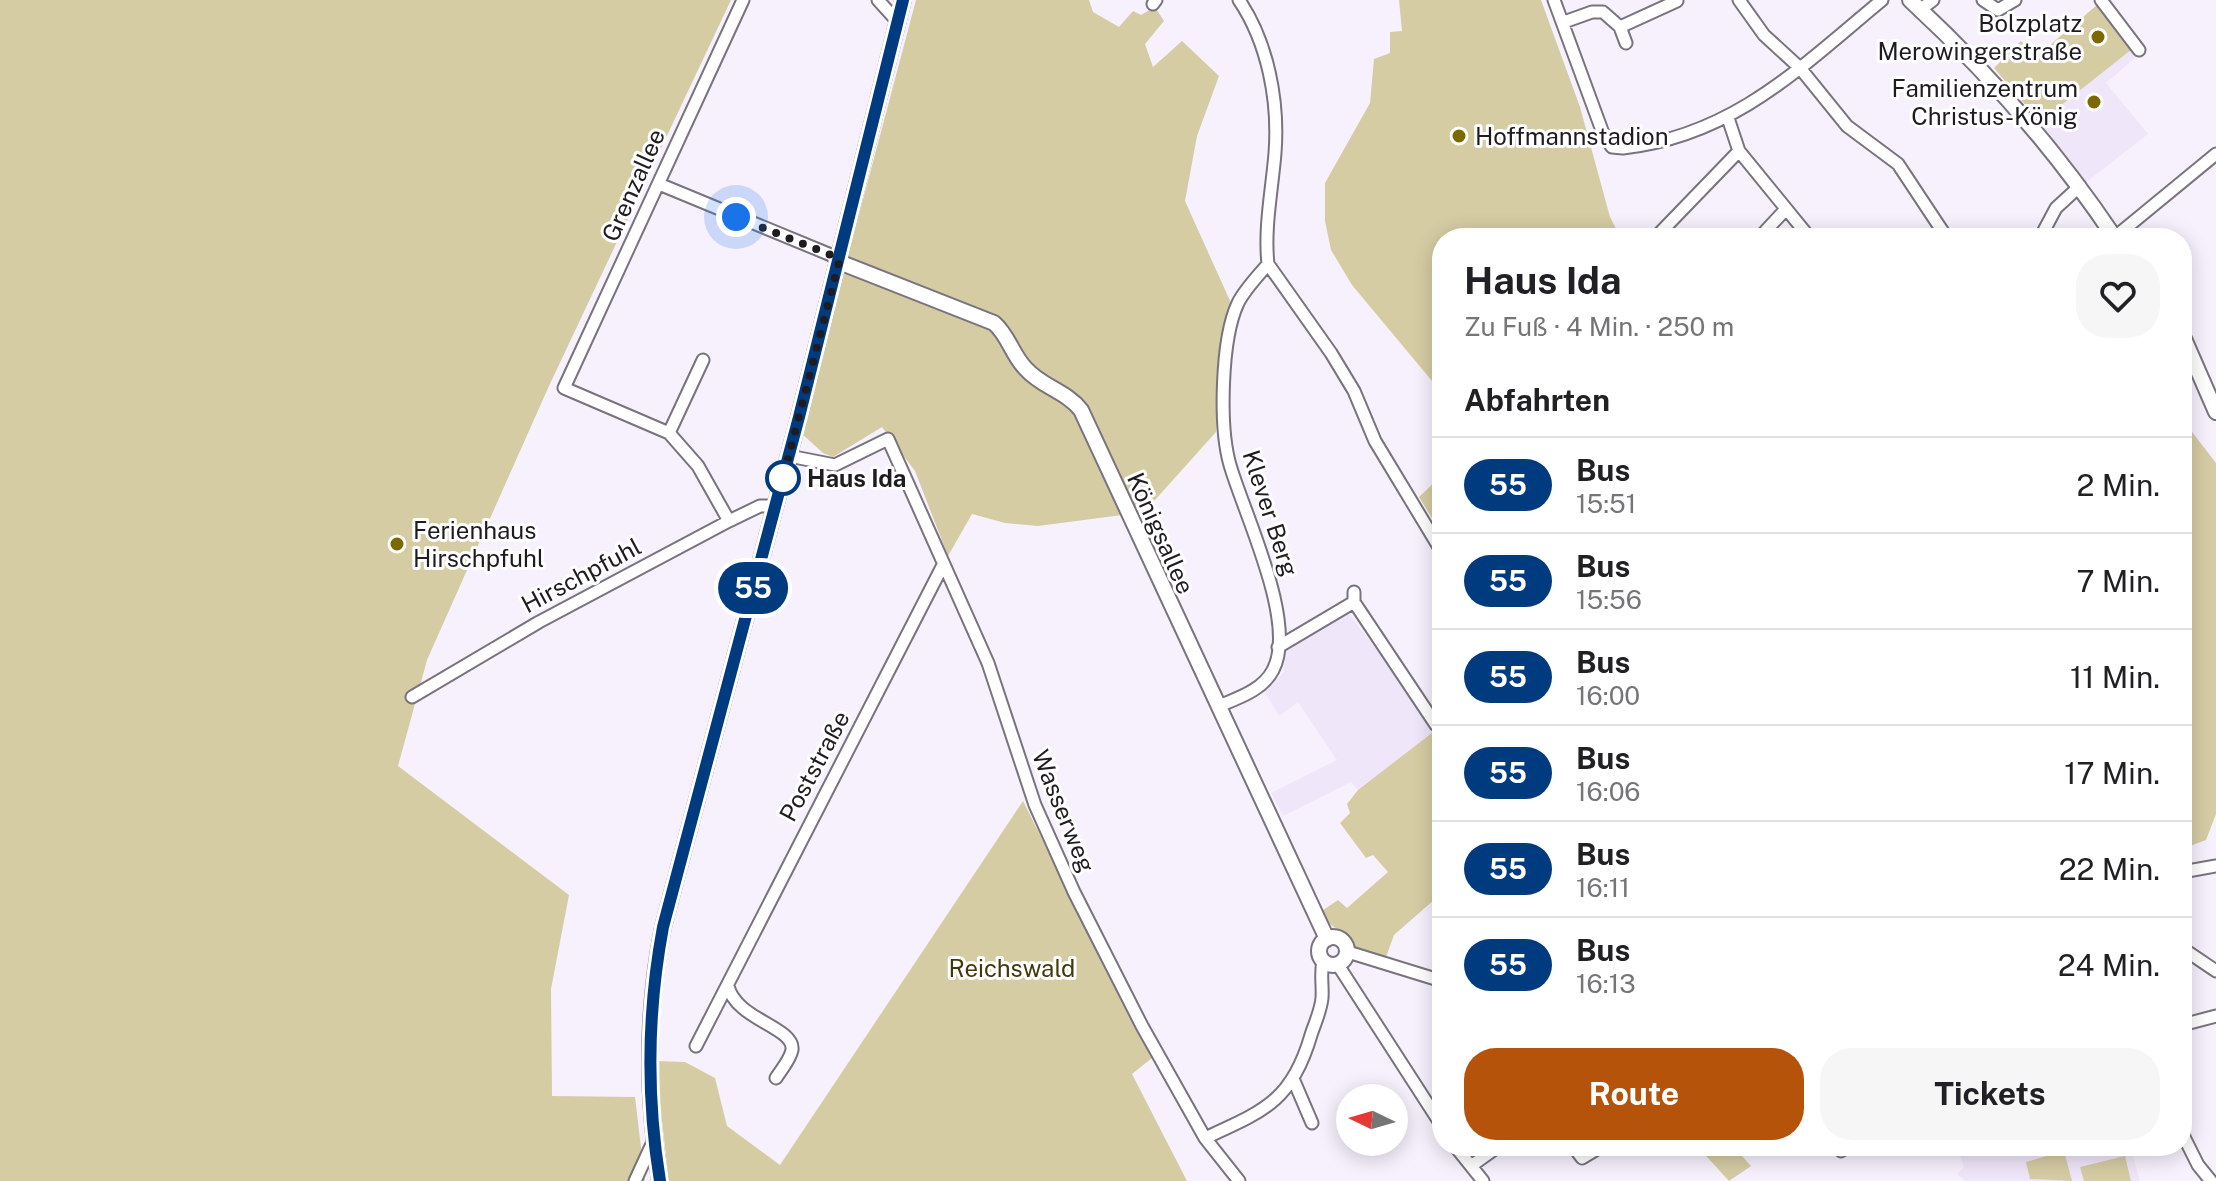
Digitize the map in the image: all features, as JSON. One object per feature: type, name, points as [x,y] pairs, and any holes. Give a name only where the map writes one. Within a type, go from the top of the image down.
[{"type":"street","name":"Grenzallee","points":[[669,433],[564,388],[743,0]]},
{"type":"street","points":[[878,0],[898,22]]},
{"type":"street","points":[[660,1181],[648,1055],[654,973],[674,884],[839,262],[903,0]]},
{"type":"street","points":[[1239,0],[1263,43],[1272,108],[1275,149],[1266,247],[1268,264],[1354,391],[1375,441],[1432,535]]},
{"type":"street","points":[[1554,0],[1604,136],[1612,147],[1638,146],[1728,118],[1775,89],[1882,0]]},
{"type":"street","points":[[1739,0],[1764,35],[1800,68],[1847,126],[1898,164],[1940,228]]},
{"type":"street","points":[[1933,0],[1916,5],[2015,104],[2080,186],[2108,228]]},
{"type":"street","points":[[1983,0],[1998,10],[2015,0]]},
{"type":"street","points":[[2101,0],[2139,50]]},
{"type":"street","points":[[1620,27],[1677,1]]},
{"type":"street","points":[[1564,22],[1592,12],[1603,12],[1620,27],[1626,43]]},
{"type":"street","points":[[1728,118],[1739,151],[1802,228]]},
{"type":"street","points":[[1665,228],[1739,151]]},
{"type":"street","points":[[2127,228],[2216,154]]},
{"type":"street","points":[[659,184],[831,255],[839,262]]},
{"type":"street","points":[[2045,228],[2056,208],[2080,186]]},
{"type":"street","points":[[1768,228],[1786,209]]},
{"type":"street","name":"Königsallee","points":[[839,262],[994,323],[1006,336],[1025,369],[1074,402],[1089,423],[1166,600],[1219,706],[1327,939]]},
{"type":"street","name":"Klever Berg","points":[[1219,706],[1254,690],[1267,679],[1274,669],[1278,647],[1274,595],[1229,462],[1225,431],[1227,346],[1231,324],[1239,302],[1268,264]]},
{"type":"street","points":[[2192,353],[2212,391],[2216,412]]},
{"type":"street","points":[[703,360],[669,433],[698,466],[729,521]]},
{"type":"street","name":"Wasserweg","points":[[789,456],[835,465],[888,439],[942,567],[988,663],[1035,805],[1074,892],[1142,1026],[1205,1138],[1239,1181]]},
{"type":"street","name":"Hirschpfuhl","points":[[412,697],[539,622],[729,521],[760,506],[776,506]]},
{"type":"street","name":"Poststraße","points":[[696,1046],[942,567]]},
{"type":"street","points":[[1278,647],[1354,597],[1432,719]]},
{"type":"street","points":[[2192,870],[2216,866]]},
{"type":"street","points":[[1432,978],[1348,952],[1343,941],[1327,939],[1319,951],[1432,1111]]},
{"type":"street","points":[[1205,1138],[1264,1111],[1294,1081],[1304,1060],[1322,999],[1319,979],[1330,963],[1348,952]]},
{"type":"street","points":[[2192,955],[2216,971]]},
{"type":"street","points":[[728,986],[731,999],[746,1013],[784,1033],[792,1044],[792,1053],[776,1078]]},
{"type":"street","points":[[2192,1022],[2216,1016]]},
{"type":"street","points":[[1294,1081],[1312,1123]]},
{"type":"street","points":[[635,1181],[654,1141]]},
{"type":"street","points":[[2192,1153],[2211,1181]]},
{"type":"street","points":[[1463,1156],[1483,1181]]},
{"type":"street","points":[[1471,1166],[1485,1156]]},
{"type":"shaded area","name":"Familienzentrum Christus-König","points":[[2131,50],[2136,57],[2106,83],[2148,134],[2085,183],[2040,122]]},
{"type":"shaded area","points":[[1344,614],[1349,614],[1432,722],[1432,733],[1358,790],[1351,782],[1283,816],[1271,793],[1337,760],[1298,702],[1279,716],[1265,692],[1283,673],[1287,648]]},
{"type":"shaded area","points":[[1960,1156],[2133,1156],[2140,1181],[1965,1181],[1957,1174],[1964,1167]]},
{"type":"green space","points":[[0,0],[731,0],[549,386],[427,660],[398,766],[569,895],[551,989],[552,1096],[635,1097],[645,1181],[0,1181]]},
{"type":"green space","points":[[916,0],[1089,0],[1093,12],[1119,27],[1133,11],[1141,15],[1155,7],[1164,21],[1145,44],[1153,67],[1182,41],[1219,76],[1197,136],[1185,201],[1231,303],[1221,339],[1216,432],[1155,500],[1122,515],[1038,526],[1005,523],[972,514],[948,556],[915,471],[882,427],[833,457],[823,453],[801,433]]},
{"type":"green space","points":[[1399,0],[1541,0],[1580,107],[1610,217],[1616,228],[1432,228],[1432,381],[1352,285],[1331,250],[1325,221],[1325,183],[1370,103],[1374,59],[1390,53],[1390,32],[1402,31]]},
{"type":"green space","points":[[2097,5],[2131,50],[2040,122],[1994,68],[2021,41],[2036,57]]},
{"type":"green space","points":[[2192,432],[2216,463],[2216,814],[2206,840],[2192,845]]},
{"type":"green space","points":[[1432,485],[1432,518],[1419,497]]},
{"type":"green space","points":[[1432,733],[1432,902],[1394,935],[1386,957],[1355,949],[1348,938],[1320,912],[1338,900],[1347,908],[1388,872],[1373,855],[1366,858],[1340,823],[1350,813],[1347,804],[1358,790]]},
{"type":"green space","name":"Reichswald","points":[[1023,801],[1152,1058],[1132,1074],[1187,1181],[669,1181],[655,1061],[685,1062],[715,1078],[727,1126],[780,1165]]},
{"type":"green space","points":[[1706,1156],[1742,1156],[1751,1166],[1729,1181]]},
{"type":"green space","points":[[2047,1156],[2065,1156],[2072,1181],[2030,1179],[2026,1162]]},
{"type":"green space","points":[[2125,1156],[2131,1181],[2084,1181],[2080,1167]]},
{"type":"bus line","name":"55","points":[[660,1181],[648,1055],[654,973],[663,927],[799,417],[903,0]]},
{"type":"place","name":"Bolzplatz Merowingerstraße","points":[[2098,37]]},
{"type":"place","name":"Familienzentrum Christus-König","points":[[2094,102]]},
{"type":"place","name":"Hoffmannstadion","points":[[1459,136]]},
{"type":"place","name":"Haus Ida","points":[[783,478]]},
{"type":"place","name":"Ferienhaus Hirschpfuhl","points":[[397,544]]},
{"type":"route","points":[[736,217],[831,255],[839,262],[783,478]]}]
